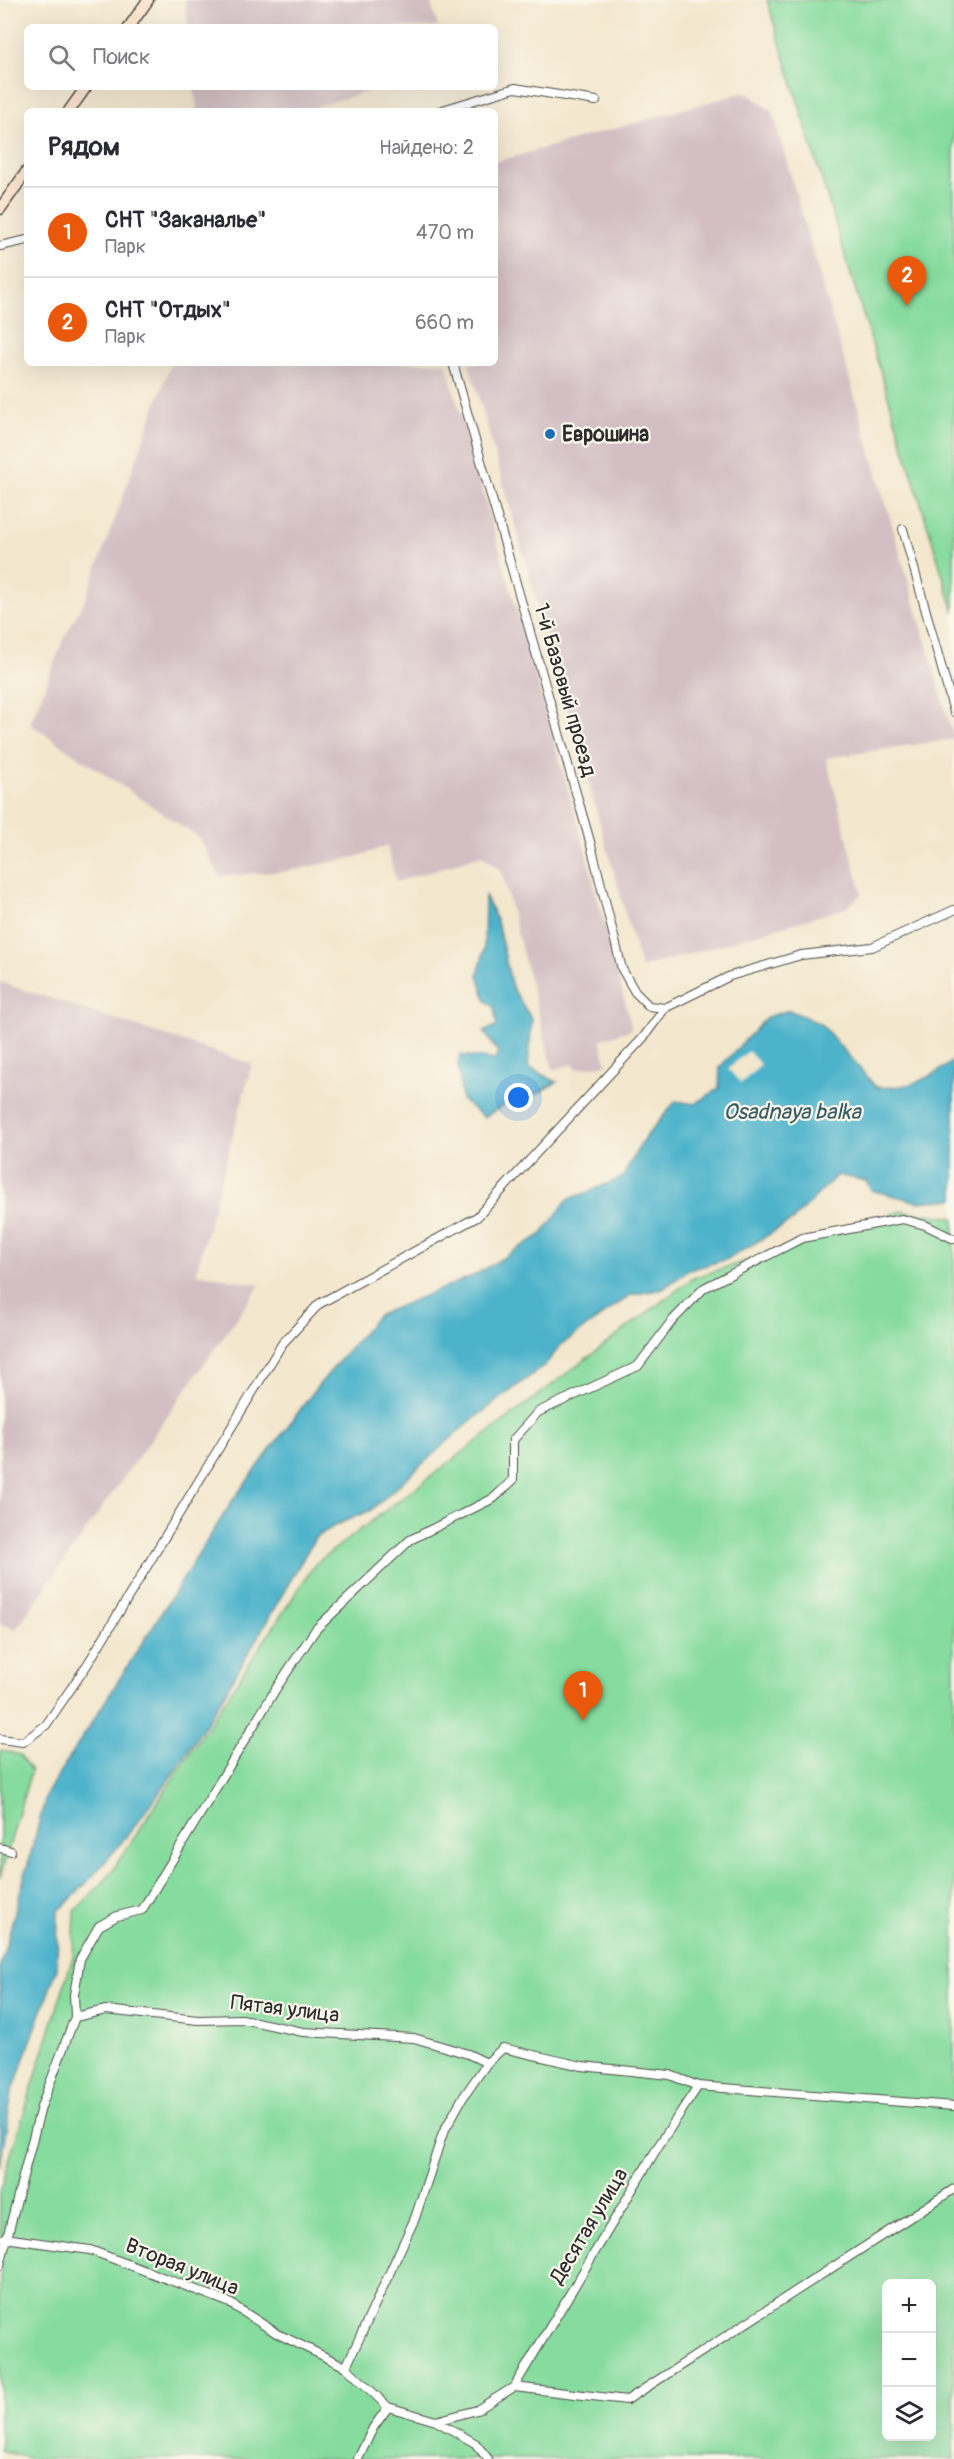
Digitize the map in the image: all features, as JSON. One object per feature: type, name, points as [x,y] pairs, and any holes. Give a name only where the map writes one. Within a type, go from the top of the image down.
[{"type":"street","points":[[131,24],[148,0]]},
{"type":"street","points":[[449,108],[515,88],[596,100]]},
{"type":"street","points":[[71,108],[84,90]]},
{"type":"street","points":[[0,209],[24,175]]},
{"type":"street","points":[[0,246],[24,241]]},
{"type":"street","name":"1-й Базовый проезд","points":[[454,366],[591,844],[622,969],[635,992],[649,1006],[664,1008]]},
{"type":"street","points":[[903,529],[954,712]]},
{"type":"street","points":[[0,1739],[23,1742],[46,1725],[87,1665],[226,1434],[291,1332],[319,1304],[477,1216],[643,1038],[664,1008],[730,976],[801,955],[872,947],[954,910]]},
{"type":"street","points":[[0,2265],[5,2238],[41,2107],[75,2017],[74,1995],[80,1959],[99,1926],[117,1916],[142,1910],[278,1686],[316,1629],[410,1540],[494,1498],[513,1480],[513,1440],[538,1412],[638,1366],[671,1322],[704,1288],[801,1238],[902,1219],[954,1239]]},
{"type":"street","points":[[0,1848],[11,1851]]},
{"type":"street","name":"Пятая улица","points":[[75,2017],[106,2010],[198,2020],[242,2019],[303,2032],[414,2037],[487,2063]]},
{"type":"street","points":[[346,2367],[415,2217],[443,2133],[462,2099],[487,2063],[503,2048],[582,2066],[670,2075],[698,2086],[954,2106]]},
{"type":"street","name":"Десятая улица","points":[[514,2387],[653,2155],[698,2086]]},
{"type":"street","points":[[436,2421],[477,2410],[514,2387],[627,2400],[954,2189]]},
{"type":"street","name":"Вторая улица","points":[[5,2238],[90,2250],[228,2302],[278,2334],[346,2367],[388,2407]]},
{"type":"street","points":[[358,2459],[373,2428],[388,2407],[436,2421],[475,2443],[488,2459]]},
{"type":"shaded area","points":[[185,0],[430,0],[437,24],[188,24]]},
{"type":"shaded area","points":[[194,90],[372,90],[312,108],[197,108]]},
{"type":"shaded area","points":[[745,92],[772,111],[954,739],[826,758],[862,894],[846,908],[641,968],[470,366],[498,366],[498,161]]},
{"type":"shaded area","points":[[170,366],[447,366],[583,842],[632,1029],[600,1040],[607,1064],[576,1069],[573,1064],[553,1070],[501,870],[482,855],[396,882],[387,846],[356,857],[289,871],[220,876],[198,837],[30,724],[65,636],[86,598]]},
{"type":"shaded area","points":[[0,982],[252,1064],[196,1273],[260,1285],[16,1629],[0,1624]]},
{"type":"green space","points":[[767,0],[954,0],[954,612]]},
{"type":"green space","points":[[902,1211],[954,1218],[954,2459],[31,2459],[0,2450],[0,2189],[73,1957],[75,1911],[108,1877],[315,1564],[693,1278]]},
{"type":"green space","points":[[0,1750],[20,1755],[31,1771],[0,1878]]},
{"type":"water","points":[[485,895],[497,922],[512,987],[532,1020],[528,1067],[557,1082],[527,1100],[511,1101],[484,1117],[462,1100],[458,1063],[461,1055],[495,1060],[498,1052],[484,1032],[497,1025],[494,1007],[486,1001],[478,975],[484,950]]},
{"type":"water","name":"Osadnaya balka","points":[[789,1010],[821,1024],[876,1087],[898,1087],[918,1082],[954,1060],[954,1199],[919,1202],[871,1190],[866,1181],[837,1175],[792,1221],[728,1259],[689,1270],[663,1289],[631,1295],[561,1345],[545,1365],[468,1423],[371,1510],[336,1525],[315,1538],[229,1686],[167,1782],[97,1871],[58,1912],[57,1969],[12,2093],[0,2166],[0,1967],[47,1793],[233,1500],[317,1387],[378,1315],[475,1275],[542,1234],[567,1200],[622,1178],[643,1140],[676,1101],[695,1104],[719,1088],[720,1067],[767,1017]]},
{"type":"pier","points":[[748,1051],[761,1065],[741,1083],[728,1069]]},
{"type":"place","name":"СНТ \"Отдых\"","points":[[907,306]]},
{"type":"place","name":"Еврошина","points":[[550,434]]},
{"type":"place","name":"СНТ \"Заканалье\"","points":[[583,1721]]}]
